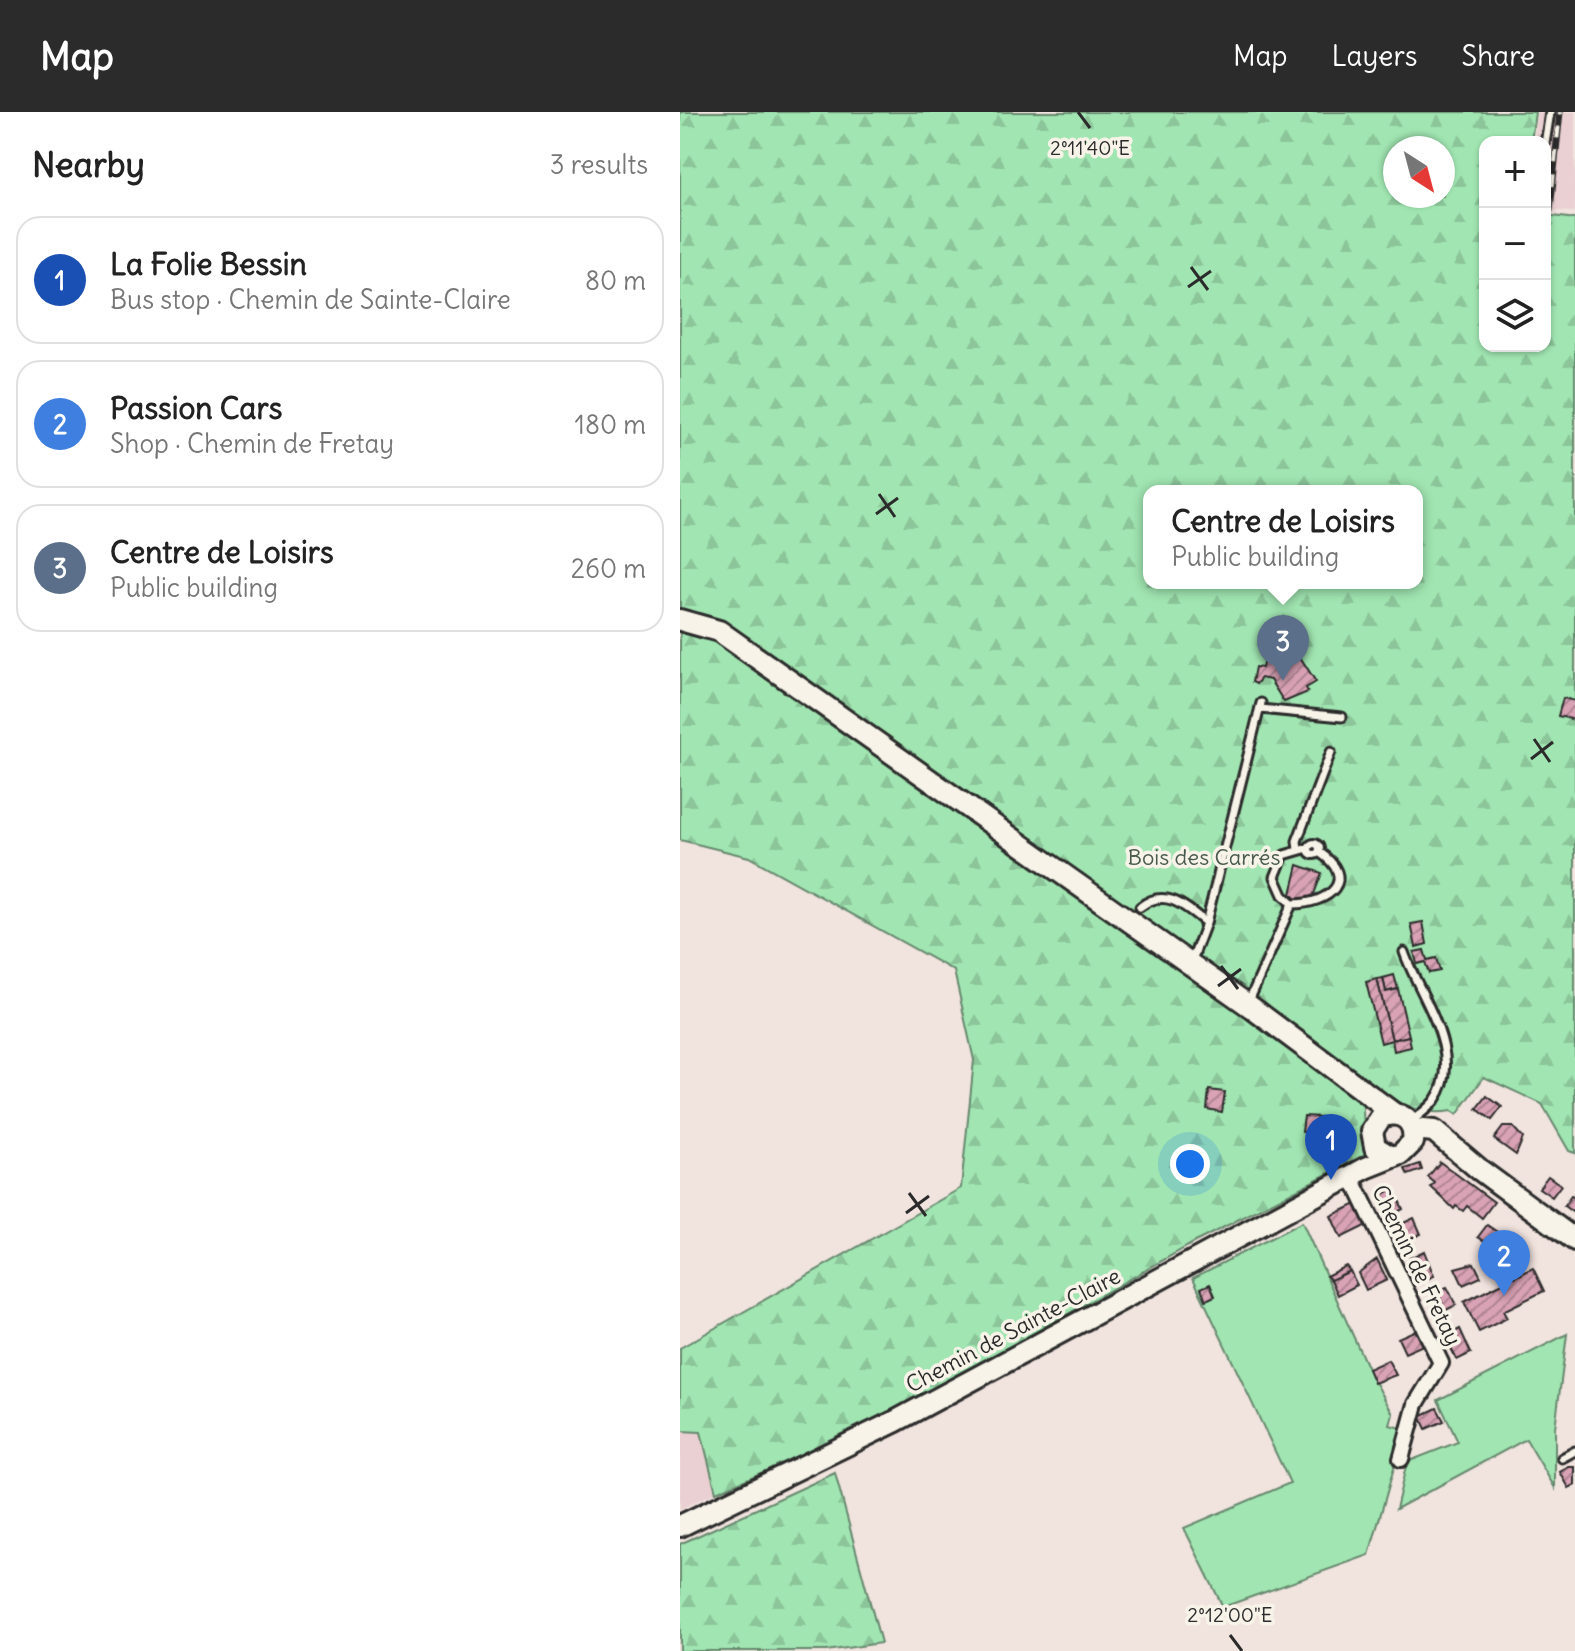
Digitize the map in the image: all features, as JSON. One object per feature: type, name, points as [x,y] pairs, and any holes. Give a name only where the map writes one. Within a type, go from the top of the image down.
[{"type":"main road","points":[[680,620],[719,631],[1360,1085],[1407,1127]]},
{"type":"main road","points":[[1360,1085],[1373,1114],[1373,1134],[1379,1151],[1390,1156],[1406,1151],[1407,1127]]},
{"type":"main road","points":[[1359,1173],[1381,1117],[1407,1127],[1434,1131],[1575,1240]]},
{"type":"main road","name":"Chemin de Sainte-Claire","points":[[680,1526],[896,1421],[1390,1156]]},
{"type":"street","name":"Chemin de Fretay","points":[[1359,1173],[1441,1363],[1416,1404],[1401,1459]]},
{"type":"lane","points":[[1546,136],[1550,112]]},
{"type":"lane","points":[[1190,965],[1206,923],[1261,706],[1342,717]]},
{"type":"lane","points":[[1298,850],[1297,841],[1331,752]]},
{"type":"lane","points":[[1316,844],[1336,872],[1336,889],[1330,896],[1312,904],[1292,904],[1283,895],[1275,877],[1284,855],[1298,850],[1316,844]]},
{"type":"lane","points":[[1140,907],[1151,899],[1170,898],[1206,923]]},
{"type":"lane","points":[[1248,1005],[1292,904]]},
{"type":"lane","points":[[1404,952],[1413,980],[1433,1012],[1444,1064],[1441,1087],[1434,1101],[1407,1127]]},
{"type":"lane","points":[[1562,1458],[1575,1451]]},
{"type":"shaded area","points":[[1537,112],[1575,112],[1575,212],[1551,210],[1551,136],[1535,136]]},
{"type":"shaded area","points":[[680,1431],[701,1432],[716,1492],[680,1509]]},
{"type":"green space","name":"Bois des Carrés","points":[[680,112],[1535,112],[1532,136],[1479,136],[1479,352],[1551,352],[1551,216],[1575,219],[1575,1153],[1569,1151],[1542,1104],[1484,1077],[1457,1115],[1451,1111],[1427,1112],[1405,1105],[1365,1081],[1364,1155],[1197,1241],[863,1430],[716,1492],[701,1432],[680,1431],[680,1348],[961,1188],[974,1060],[954,971],[749,857],[680,840]]},
{"type":"green space","points":[[1302,1222],[1368,1369],[1393,1414],[1390,1425],[1405,1429],[1369,1555],[1223,1607],[1184,1528],[1290,1483],[1193,1278]]},
{"type":"green space","points":[[1567,1334],[1555,1428],[1555,1488],[1526,1439],[1396,1509],[1407,1462],[1458,1442],[1438,1400]]},
{"type":"green space","points":[[835,1473],[881,1643],[826,1651],[680,1651],[680,1544]]},
{"type":"building","points":[[1284,648],[1300,657],[1316,682],[1306,688],[1308,692],[1284,702],[1270,680],[1261,678],[1256,684],[1252,682],[1255,667],[1262,668],[1264,660],[1269,658],[1280,660],[1280,651]]},
{"type":"building","points":[[1563,698],[1575,701],[1575,720],[1558,716]]},
{"type":"building","points":[[1298,865],[1322,873],[1312,899],[1299,902],[1291,894]]},
{"type":"building","points":[[1423,922],[1427,944],[1416,947],[1411,924]]},
{"type":"building","points":[[1424,950],[1427,960],[1436,958],[1440,971],[1429,973],[1425,962],[1417,964],[1414,952]]},
{"type":"building","points":[[1394,975],[1398,989],[1386,992],[1383,978]]},
{"type":"building","points":[[1383,978],[1386,992],[1398,989],[1409,1036],[1392,1040],[1377,979]]},
{"type":"building","points":[[1377,979],[1392,1040],[1381,1043],[1366,982]]},
{"type":"building","points":[[1409,1036],[1411,1047],[1394,1051],[1392,1040]]},
{"type":"building","points":[[1209,1090],[1225,1092],[1222,1112],[1207,1109]]},
{"type":"building","points":[[1487,1096],[1502,1107],[1492,1120],[1477,1109]]},
{"type":"building","points":[[1304,1116],[1320,1117],[1317,1134],[1302,1132]]},
{"type":"building","points":[[1503,1127],[1513,1127],[1523,1138],[1516,1155],[1494,1139]]},
{"type":"building","points":[[1440,1162],[1494,1202],[1482,1218],[1467,1206],[1463,1211],[1456,1206],[1454,1209],[1431,1187],[1435,1183],[1428,1177]]},
{"type":"building","points":[[1420,1164],[1422,1170],[1408,1175],[1405,1169]]},
{"type":"building","points":[[1548,1176],[1561,1185],[1552,1197],[1539,1188]]},
{"type":"building","points":[[1394,1189],[1403,1209],[1390,1216],[1380,1195]]},
{"type":"building","points":[[1571,1196],[1575,1198],[1575,1214],[1564,1206]]},
{"type":"building","points":[[1356,1204],[1367,1225],[1341,1238],[1331,1216]]},
{"type":"building","points":[[1414,1218],[1421,1234],[1407,1240],[1399,1225]]},
{"type":"building","points":[[1487,1225],[1509,1240],[1500,1251],[1478,1237]]},
{"type":"building","points":[[1424,1251],[1434,1276],[1423,1281],[1410,1258]]},
{"type":"building","points":[[1518,1253],[1525,1266],[1512,1272],[1506,1259]]},
{"type":"building","points":[[1377,1259],[1387,1280],[1366,1290],[1358,1273]]},
{"type":"building","points":[[1474,1263],[1481,1277],[1463,1285],[1455,1268]]},
{"type":"building","points":[[1346,1266],[1350,1271],[1331,1280],[1326,1276]]},
{"type":"building","points":[[1533,1268],[1544,1291],[1503,1311],[1507,1318],[1479,1332],[1464,1302]]},
{"type":"building","points":[[1350,1271],[1357,1285],[1338,1295],[1331,1280]]},
{"type":"building","points":[[1210,1284],[1215,1296],[1206,1300],[1201,1288]]},
{"type":"building","points":[[1447,1287],[1456,1305],[1438,1314],[1434,1306],[1442,1302],[1437,1291]]},
{"type":"building","points":[[1460,1329],[1471,1353],[1457,1360],[1445,1337]]},
{"type":"building","points":[[1416,1330],[1423,1345],[1405,1353],[1398,1338]]},
{"type":"building","points":[[1388,1360],[1396,1375],[1374,1383],[1368,1369]]},
{"type":"building","points":[[1437,1408],[1444,1421],[1426,1429],[1420,1416]]},
{"type":"building","points":[[1575,1467],[1575,1485],[1569,1488],[1560,1472]]},
{"type":"railway","points":[[1550,208],[1560,112]]},
{"type":"place","name":"Centre de Loisirs","points":[[1283,681]]},
{"type":"place","name":"La Folie Bessin","points":[[1331,1180]]},
{"type":"place","name":"Passion Cars","points":[[1504,1296]]}]
